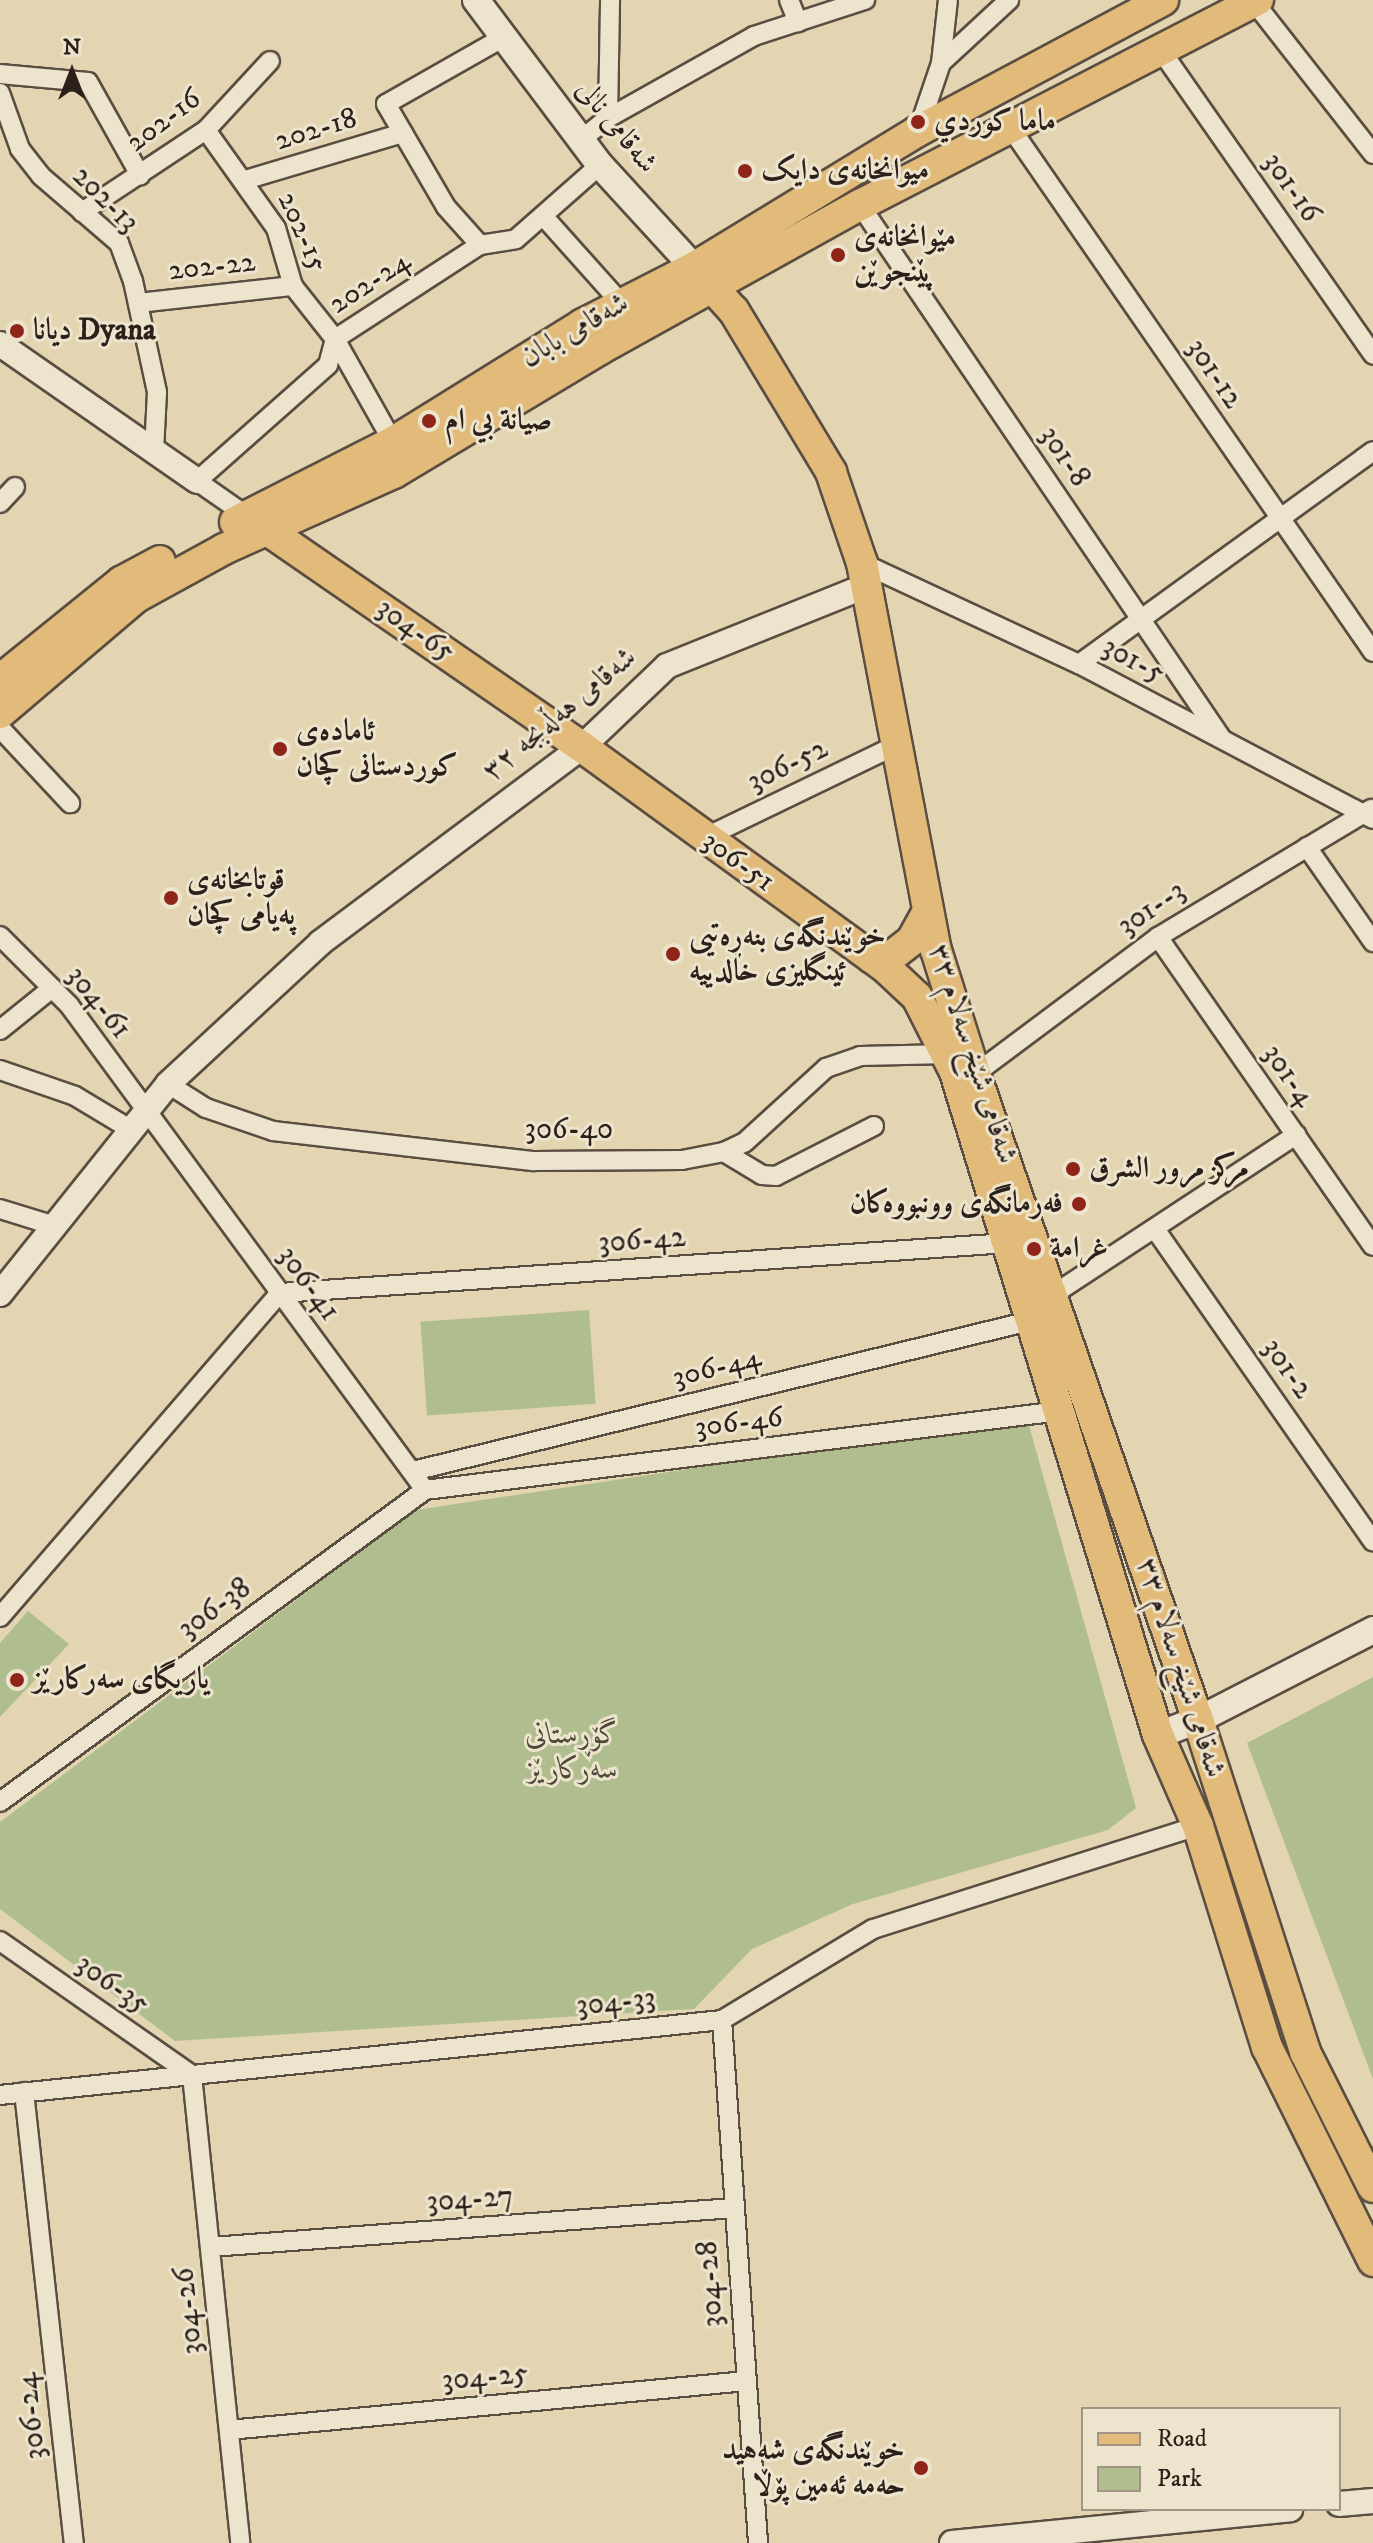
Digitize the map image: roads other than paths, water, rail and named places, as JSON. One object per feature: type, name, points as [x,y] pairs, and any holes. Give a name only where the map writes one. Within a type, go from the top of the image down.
[{"type":"main road","name":"شەقامی نالی","points":[[476,0],[600,165],[704,278]]},
{"type":"main road","name":"شەقامی بابان","points":[[0,680],[121,582],[259,523],[621,303],[704,278],[918,131],[1163,0]]},
{"type":"main road","points":[[0,713],[135,598],[259,523],[394,473],[600,349],[704,278],[860,205],[1256,1]]},
{"type":"main road","name":"شەقامی شێخ سەلام ٣٣","points":[[704,278],[734,311],[831,472],[864,574],[928,911],[975,1074],[999,1175],[1007,1243],[1034,1320],[1158,1735],[1198,1826],[1267,2047],[1373,2261]]},
{"type":"main road","name":"304-65","points":[[259,523],[582,747]]},
{"type":"main road","name":"306-51","points":[[582,747],[872,958],[917,997],[949,1054]]},
{"type":"main road","points":[[872,958],[893,955],[912,940],[928,911]]},
{"type":"main road","name":"شەقامی شێخ سەلام ٣٣","points":[[949,1054],[999,1175],[1054,1294],[1198,1720],[1305,2052],[1373,2187]]},
{"type":"main road","points":[[1158,1735],[1198,1720],[1373,1630]]},
{"type":"street","points":[[608,118],[610,0]]},
{"type":"street","points":[[789,0],[798,22]]},
{"type":"street","points":[[582,139],[608,118],[754,36],[865,0]]},
{"type":"street","points":[[918,131],[941,63],[948,0]]},
{"type":"street","points":[[941,63],[1009,0]]},
{"type":"street","points":[[1256,1],[1373,154]]},
{"type":"street","points":[[480,245],[446,207],[386,104],[504,37]]},
{"type":"street","name":"301-16","points":[[1162,52],[1373,355]]},
{"type":"street","name":"202-16","points":[[82,212],[206,130],[270,61]]},
{"type":"street","points":[[0,74],[88,82],[140,175]]},
{"type":"street","name":"202-13","points":[[0,93],[20,149],[41,176],[119,243],[138,303],[157,392],[154,451]]},
{"type":"street","name":"301-12","points":[[1010,127],[1373,652]]},
{"type":"street","name":"202-15","points":[[206,130],[245,180],[276,228],[293,286],[335,339],[393,442]]},
{"type":"street","name":"202-18","points":[[245,180],[403,133]]},
{"type":"street","name":"202-24","points":[[197,481],[328,365],[335,339],[480,245],[516,239],[545,218],[600,165]]},
{"type":"street","name":"301-8","points":[[860,205],[1222,739]]},
{"type":"street","points":[[545,218],[621,303]]},
{"type":"street","name":"202-22","points":[[138,303],[293,286]]},
{"type":"street","points":[[0,344],[259,523]]},
{"type":"street","points":[[1079,664],[1373,451]]},
{"type":"street","points":[[0,503],[15,487]]},
{"type":"street","name":"301-5","points":[[864,574],[1079,664],[1370,813]]},
{"type":"street","name":"شەقامی هەڵەبجە ٣٢","points":[[0,1294],[168,1084],[320,943],[582,747],[667,666],[864,574]]},
{"type":"street","points":[[0,728],[70,803]]},
{"type":"street","name":"306-52","points":[[704,838],[896,745]]},
{"type":"street","name":"301--3","points":[[975,1074],[1158,937],[1307,847],[1370,813]]},
{"type":"street","points":[[1307,847],[1373,942]]},
{"type":"street","name":"304-61","points":[[0,936],[52,988],[146,1111]]},
{"type":"street","name":"301-4","points":[[1158,937],[1373,1246]]},
{"type":"street","points":[[0,1030],[52,988]]},
{"type":"street","name":"306-40","points":[[168,1084],[206,1108],[273,1131],[534,1161],[682,1160],[724,1152],[745,1142],[770,1114],[826,1068],[860,1056],[949,1054]]},
{"type":"street","points":[[0,1070],[75,1096],[130,1129]]},
{"type":"street","name":"306-41","points":[[146,1111],[425,1490]]},
{"type":"street","points":[[724,1152],[762,1175],[776,1176],[874,1126]]},
{"type":"street","points":[[1054,1294],[1296,1135]]},
{"type":"street","points":[[0,1209],[55,1226]]},
{"type":"street","name":"301-2","points":[[1155,1229],[1373,1542]]},
{"type":"street","name":"306-42","points":[[280,1293],[1007,1243]]},
{"type":"street","points":[[0,1617],[280,1293]]},
{"type":"street","name":"306-44","points":[[413,1471],[1034,1320]]},
{"type":"street","name":"306-46","points":[[425,1490],[1060,1411]]},
{"type":"street","name":"306-38","points":[[0,1802],[425,1490]]},
{"type":"street","name":"304-33","points":[[0,2095],[722,2020],[873,1929],[1198,1826]]},
{"type":"street","name":"306-35","points":[[0,1941],[192,2075]]},
{"type":"street","name":"304-28","points":[[722,2020],[758,2543]]},
{"type":"street","name":"304-26","points":[[192,2075],[240,2543]]},
{"type":"street","name":"306-24","points":[[24,2092],[74,2543]]},
{"type":"street","name":"304-27","points":[[211,2247],[733,2208]]},
{"type":"street","name":"304-25","points":[[229,2430],[746,2381]]},
{"type":"street","points":[[1341,2504],[1373,2501]]},
{"type":"street","points":[[952,2543],[1270,2511]]},
{"type":"place","name":"ماما كوردي","points":[[918,122]]},
{"type":"place","name":"میوانخانەی دایک","points":[[745,171]]},
{"type":"place","name":"مێوانخانەی پێنجوێن","points":[[838,255]]},
{"type":"place","name":"دیانا Dyana","points":[[17,331]]},
{"type":"place","name":"صيانة بي ام","points":[[429,421]]},
{"type":"place","name":"ئامادەی کوردستانی کچان","points":[[280,749]]},
{"type":"place","name":"قوتابخانەی پەیامی کچان","points":[[171,898]]},
{"type":"place","name":"خوێندنگەی بنەڕەتیی ئینگلیزی خالدییە","points":[[673,954]]},
{"type":"place","name":"مرکز مرور الشرق","points":[[1073,1169]]},
{"type":"place","name":"فەرمانگەی وونبووەکان","points":[[1079,1204]]},
{"type":"place","name":"غرامة","points":[[1034,1249]]},
{"type":"place","name":"یاریگای سەرکارێز","points":[[17,1680]]},
{"type":"place","name":"خوێندنگەی شەهید حەمە ئەمین پۆڵا","points":[[921,2468]]},
{"type":"park label","name":"گۆڕستانی سەرکارێز","points":[[573,1752]]}]
